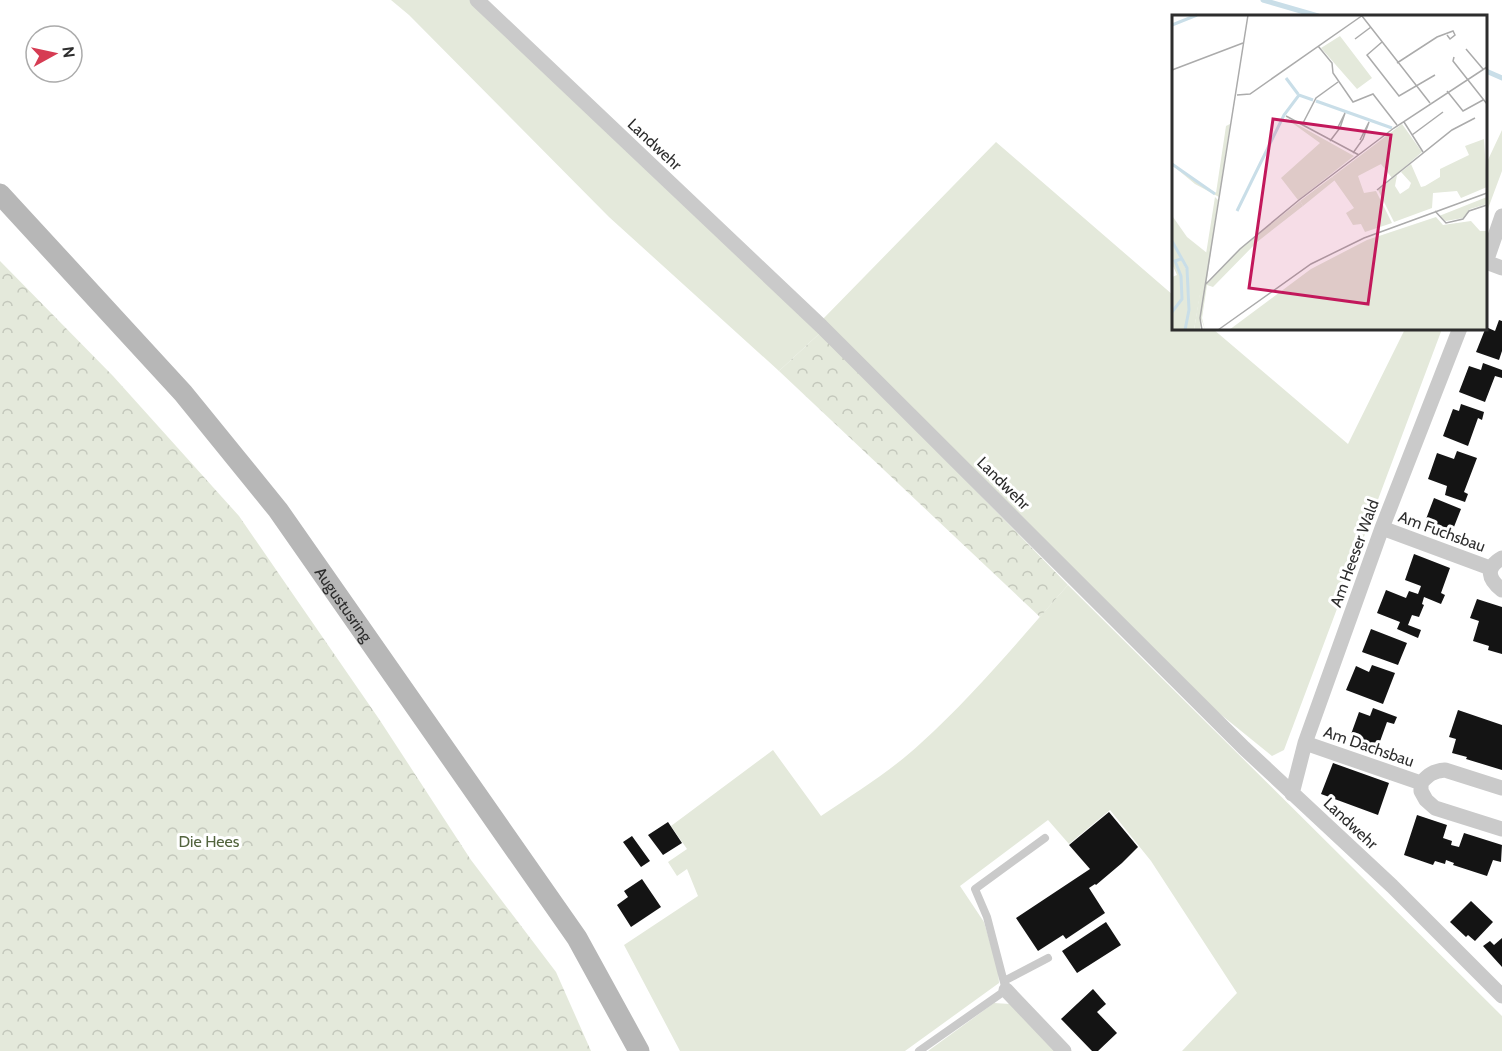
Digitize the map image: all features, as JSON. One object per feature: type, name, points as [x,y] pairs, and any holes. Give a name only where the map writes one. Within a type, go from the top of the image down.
[{"type":"main road","name":"Augustusring","points":[[0,194],[183,393],[278,510],[577,938],[639,1051]]},
{"type":"street","name":"Landwehr","points":[[477,0],[821,326],[1236,740],[1392,886],[1502,996]]},
{"type":"street","points":[[1487,259],[1502,216]]},
{"type":"street","points":[[1487,262],[1502,268]]},
{"type":"street","name":"Am Heeser Wald","points":[[1292,794],[1305,742],[1382,528],[1459,330]]},
{"type":"street","name":"Am Fuchsbau","points":[[1382,528],[1496,563],[1493,581],[1502,590]]},
{"type":"street","name":"Am Dachsbau","points":[[1305,742],[1421,783]]},
{"type":"street","name":"Am Dachsbau","points":[[1502,788],[1445,770],[1430,774],[1421,783],[1421,791],[1426,800],[1435,808],[1502,829]]},
{"type":"street","points":[[1005,986],[1064,1051]]},
{"type":"lane","points":[[1005,986],[987,917],[975,889],[1045,838]]},
{"type":"lane","points":[[919,1051],[1005,986],[1048,958]]},
{"type":"green space","points":[[391,0],[471,0],[821,332],[779,371],[609,217],[409,15]]},
{"type":"green space","points":[[1502,130],[1502,171],[1487,211],[1487,162]]},
{"type":"green space","points":[[996,142],[1172,294],[1172,330],[1214,330],[1348,444],[1405,330],[1442,330],[1284,750],[1272,756],[1209,705],[822,320]]},
{"type":"green space","name":"Die Hees","points":[[0,261],[113,376],[239,516],[379,719],[471,860],[556,972],[591,1051],[0,1051]]},
{"type":"green space","points":[[821,332],[1068,585],[1040,617],[779,371]]},
{"type":"green space","points":[[1068,585],[1502,1016],[1502,1051],[1182,1051],[1237,993],[1151,861],[1110,810],[1069,844],[1048,820],[960,886],[984,922],[998,970],[999,983],[905,1051],[680,1051],[624,945],[698,896],[687,869],[677,876],[668,862],[687,849],[671,826],[773,750],[821,816],[885,772],[941,725]]},
{"type":"green space","points":[[994,1003],[1010,1004],[1055,1051],[928,1051]]},
{"type":"building","points":[[1499,320],[1502,321],[1502,351],[1499,360],[1476,352],[1487,327],[1495,331]]},
{"type":"building","points":[[1483,363],[1502,370],[1502,378],[1495,376],[1485,402],[1459,392],[1469,366],[1481,370]]},
{"type":"building","points":[[1461,404],[1484,412],[1482,420],[1478,418],[1468,446],[1443,436],[1453,409],[1459,411]]},
{"type":"building","points":[[1457,451],[1477,458],[1464,492],[1468,494],[1465,502],[1445,495],[1447,486],[1428,479],[1437,453],[1454,459]]},
{"type":"building","points":[[1434,498],[1461,509],[1450,537],[1423,527]]},
{"type":"building","points":[[1414,554],[1450,568],[1441,593],[1445,595],[1441,604],[1424,597],[1422,604],[1424,605],[1419,617],[1412,615],[1408,625],[1421,630],[1418,638],[1397,629],[1400,622],[1377,613],[1386,590],[1406,598],[1409,591],[1418,594],[1421,586],[1405,580]]},
{"type":"building","points":[[1477,599],[1502,607],[1502,654],[1488,650],[1489,646],[1473,641],[1479,621],[1470,618]]},
{"type":"building","points":[[1371,629],[1407,643],[1398,665],[1362,652]]},
{"type":"building","points":[[1372,665],[1395,673],[1383,704],[1346,690],[1356,666],[1369,672]]},
{"type":"building","points":[[1373,708],[1397,717],[1394,724],[1387,722],[1378,747],[1350,737],[1359,712],[1370,716]]},
{"type":"building","points":[[1458,710],[1502,725],[1502,770],[1452,753],[1456,739],[1449,737]]},
{"type":"building","points":[[1333,763],[1389,783],[1378,815],[1321,794]]},
{"type":"building","points":[[1109,812],[1138,847],[1096,885],[1089,888],[1105,913],[1066,939],[1063,935],[1038,951],[1016,918],[1090,869],[1069,845]]},
{"type":"building","points":[[1417,815],[1447,825],[1443,838],[1452,841],[1451,845],[1459,847],[1464,833],[1502,845],[1501,862],[1493,860],[1487,876],[1453,865],[1454,863],[1446,860],[1445,864],[1435,861],[1433,865],[1404,855]]},
{"type":"building","points":[[668,822],[682,843],[663,855],[648,835]]},
{"type":"building","points":[[632,836],[650,861],[641,867],[623,842]]},
{"type":"building","points":[[642,879],[661,907],[631,927],[617,905],[628,897],[624,891]]},
{"type":"building","points":[[1471,901],[1493,922],[1475,941],[1468,935],[1466,937],[1450,922]]},
{"type":"building","points":[[1106,922],[1121,945],[1077,973],[1062,951]]},
{"type":"building","points":[[1502,938],[1502,967],[1483,946],[1490,941],[1494,945]]},
{"type":"building","points":[[1093,989],[1106,1004],[1097,1012],[1117,1033],[1098,1051],[1092,1051],[1061,1019]]},
{"type":"waterway","points":[[1263,0],[1315,15]]},
{"type":"waterway","points":[[1487,71],[1502,78]]}]
